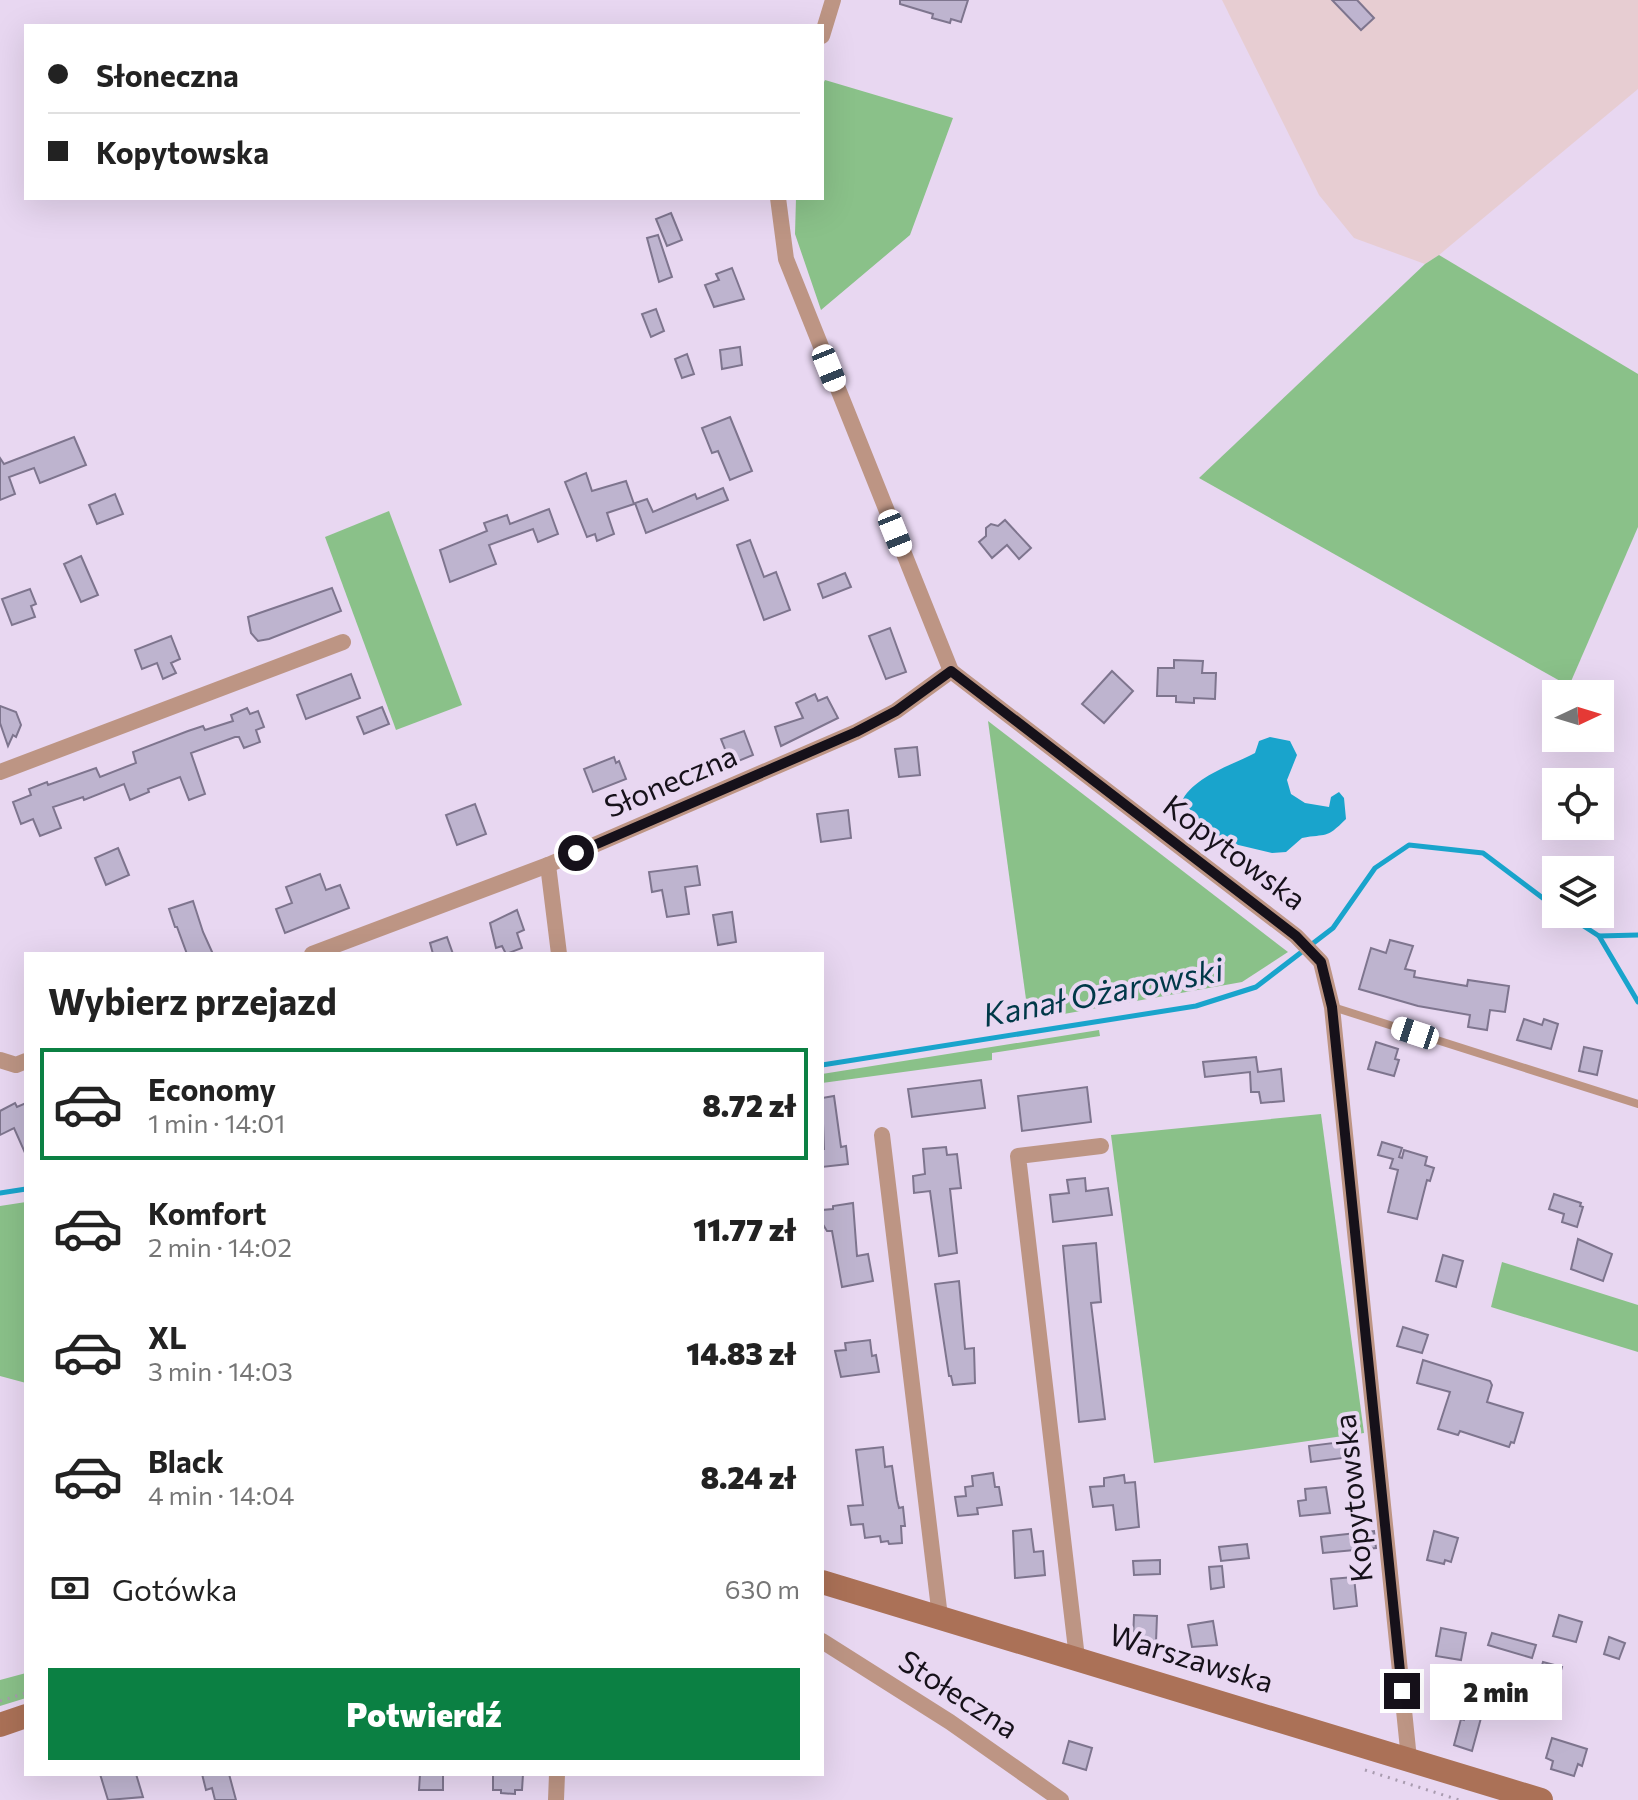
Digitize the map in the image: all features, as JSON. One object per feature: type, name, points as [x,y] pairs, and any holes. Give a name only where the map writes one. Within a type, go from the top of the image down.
[{"type":"main road","name":"Warszawska","points":[[824,1583],[1541,1800]]},
{"type":"main road","points":[[0,1725],[24,1717]]},
{"type":"street","points":[[824,29],[833,0]]},
{"type":"street","points":[[778,200],[786,259],[951,671]]},
{"type":"street","points":[[0,772],[343,642]]},
{"type":"street","name":"Słoneczna","points":[[317,952],[548,865],[856,732],[896,711],[951,671]]},
{"type":"street","name":"Kopytowska","points":[[951,671],[1321,962],[1332,1007],[1409,1759]]},
{"type":"street","points":[[548,865],[559,952]]},
{"type":"street","points":[[882,1135],[940,1617]]},
{"type":"street","points":[[1077,1658],[1018,1156],[1101,1146]]},
{"type":"street","name":"Stołeczna","points":[[824,1642],[1025,1772],[1061,1800]]},
{"type":"street","points":[[556,1800],[557,1776]]},
{"type":"lane","points":[[1332,1007],[1638,1104]]},
{"type":"shaded area","points":[[1222,0],[1638,0],[1638,89],[1425,264],[1354,238],[1319,195]]},
{"type":"green space","points":[[824,82],[953,118],[910,235],[821,310],[795,234],[796,200],[824,200]]},
{"type":"green space","points":[[1439,255],[1638,374],[1638,527],[1572,680],[1558,680],[1199,478],[1425,264]]},
{"type":"green space","points":[[389,511],[462,705],[396,730],[325,537]]},
{"type":"green space","points":[[988,721],[1288,952],[1242,982],[1036,1019],[1028,1014]]},
{"type":"green space","points":[[1099,1030],[1100,1036],[992,1053],[992,1060],[824,1083],[824,1074]]},
{"type":"green space","points":[[1321,1114],[1364,1433],[1154,1463],[1111,1135]]},
{"type":"green space","points":[[24,1202],[24,1382],[0,1376],[0,1206]]},
{"type":"green space","points":[[1502,1262],[1638,1305],[1638,1352],[1491,1307]]},
{"type":"green space","points":[[24,1674],[24,1699],[0,1706],[0,1680]]},
{"type":"water","points":[[1270,737],[1290,741],[1297,755],[1287,780],[1291,794],[1305,803],[1329,807],[1331,797],[1339,792],[1344,798],[1346,819],[1339,826],[1326,834],[1302,838],[1286,852],[1272,853],[1230,843],[1197,820],[1183,799],[1196,784],[1255,753],[1259,741]]},
{"type":"building","points":[[900,0],[968,0],[961,22],[951,19],[950,23],[900,4]]},
{"type":"building","points":[[1332,0],[1357,0],[1374,18],[1361,30]]},
{"type":"building","points":[[671,213],[682,240],[667,246],[656,219]]},
{"type":"building","points":[[658,235],[672,277],[659,282],[647,238]]},
{"type":"building","points":[[732,268],[744,299],[714,307],[705,285],[719,280],[716,274]]},
{"type":"building","points":[[656,309],[664,331],[651,337],[642,314]]},
{"type":"building","points":[[740,347],[742,365],[722,369],[720,350]]},
{"type":"building","points":[[687,354],[694,374],[682,378],[675,359]]},
{"type":"building","points":[[730,417],[752,471],[730,480],[718,451],[712,453],[702,428]]},
{"type":"building","points":[[74,437],[86,465],[40,483],[34,468],[9,477],[15,494],[0,500],[0,458],[4,464]]},
{"type":"building","points":[[586,473],[592,491],[626,481],[634,504],[607,513],[614,534],[597,541],[595,534],[587,537],[565,482]]},
{"type":"building","points":[[723,488],[728,500],[646,533],[635,503],[647,499],[653,512],[695,494],[697,499]]},
{"type":"building","points":[[115,494],[123,514],[97,524],[89,505]]},
{"type":"building","points":[[549,509],[558,534],[538,542],[533,529],[489,545],[496,564],[450,582],[440,550],[487,531],[484,523],[507,515],[510,524]]},
{"type":"building","points":[[1005,520],[1031,548],[1019,559],[1007,545],[992,558],[979,542],[986,536],[986,528],[991,524],[998,526]]},
{"type":"building","points":[[750,540],[764,577],[776,572],[790,610],[764,620],[737,545]]},
{"type":"building","points":[[81,556],[98,595],[81,602],[64,564]]},
{"type":"building","points":[[845,573],[851,587],[823,598],[818,584]]},
{"type":"building","points":[[332,588],[341,611],[269,639],[258,641],[251,633],[248,617]]},
{"type":"building","points":[[30,589],[36,604],[31,606],[35,617],[12,625],[2,599]]},
{"type":"building","points":[[890,628],[906,672],[886,679],[869,636]]},
{"type":"building","points":[[171,636],[180,659],[171,663],[176,673],[163,679],[157,663],[142,669],[135,650]]},
{"type":"building","points":[[1174,660],[1203,661],[1202,673],[1216,673],[1215,699],[1194,698],[1194,703],[1176,702],[1176,696],[1157,696],[1158,668],[1174,668]]},
{"type":"building","points":[[1112,671],[1133,691],[1104,723],[1082,704]]},
{"type":"building","points":[[351,674],[360,698],[306,719],[297,695]]},
{"type":"building","points":[[815,694],[818,701],[827,697],[838,718],[781,746],[775,727],[803,718],[796,703]]},
{"type":"building","points":[[0,706],[16,712],[21,725],[8,746],[0,723]]},
{"type":"building","points":[[382,707],[389,724],[364,734],[357,717]]},
{"type":"building","points":[[247,708],[250,714],[258,711],[264,727],[256,730],[260,742],[244,748],[239,737],[235,737],[191,753],[205,794],[189,800],[180,777],[148,789],[149,792],[130,800],[124,784],[84,800],[83,797],[53,807],[61,828],[40,836],[33,819],[21,824],[13,802],[31,795],[29,789],[96,768],[100,777],[136,763],[133,752],[203,726],[205,730],[233,721],[231,715]]},
{"type":"building","points":[[744,731],[753,755],[731,764],[721,739]]},
{"type":"building","points":[[917,747],[920,775],[899,777],[895,749]]},
{"type":"building","points":[[614,757],[616,763],[619,761],[626,779],[593,792],[584,769]]},
{"type":"building","points":[[475,804],[486,834],[457,845],[446,815]]},
{"type":"building","points":[[848,810],[851,838],[821,842],[817,814]]},
{"type":"building","points":[[118,848],[129,875],[106,885],[95,858]]},
{"type":"building","points":[[697,866],[700,885],[685,887],[689,914],[667,917],[662,890],[652,892],[649,872]]},
{"type":"building","points":[[320,874],[326,890],[340,885],[349,908],[285,933],[276,909],[292,903],[286,887]]},
{"type":"building","points":[[193,901],[212,952],[186,952],[169,909]]},
{"type":"building","points":[[517,910],[524,930],[517,933],[522,948],[505,952],[502,946],[496,948],[490,923]]},
{"type":"building","points":[[732,912],[736,942],[718,945],[713,915]]},
{"type":"building","points":[[447,937],[452,952],[432,952],[430,943]]},
{"type":"building","points":[[1390,940],[1413,946],[1405,969],[1415,971],[1414,977],[1467,986],[1468,980],[1509,986],[1505,1012],[1490,1010],[1487,1030],[1468,1027],[1470,1015],[1418,1006],[1359,989],[1371,948],[1386,953]]},
{"type":"building","points":[[1524,1019],[1542,1025],[1544,1019],[1558,1024],[1551,1049],[1517,1040]]},
{"type":"building","points":[[1376,1042],[1398,1049],[1395,1059],[1399,1060],[1394,1076],[1368,1069]]},
{"type":"building","points":[[1584,1047],[1602,1051],[1597,1075],[1579,1071]]},
{"type":"building","points":[[1256,1057],[1258,1072],[1281,1069],[1284,1101],[1261,1103],[1259,1092],[1251,1092],[1250,1072],[1205,1077],[1203,1062]]},
{"type":"building","points":[[981,1080],[985,1108],[912,1117],[908,1089]]},
{"type":"building","points":[[1087,1087],[1091,1122],[1022,1131],[1018,1096]]},
{"type":"building","points":[[834,1096],[841,1147],[846,1146],[848,1164],[824,1167],[824,1098]]},
{"type":"building","points":[[15,1103],[17,1107],[24,1104],[24,1150],[14,1128],[0,1135],[0,1111]]},
{"type":"building","points":[[1382,1142],[1402,1148],[1399,1157],[1402,1158],[1404,1150],[1427,1157],[1425,1165],[1434,1168],[1430,1181],[1427,1180],[1417,1219],[1388,1212],[1398,1170],[1390,1168],[1393,1159],[1378,1155]]},
{"type":"building","points":[[946,1147],[947,1155],[957,1154],[961,1188],[950,1189],[957,1253],[939,1256],[930,1191],[914,1193],[913,1176],[925,1174],[923,1149]]},
{"type":"building","points":[[1085,1178],[1086,1191],[1108,1188],[1112,1215],[1053,1222],[1050,1195],[1069,1193],[1067,1180]]},
{"type":"building","points":[[1554,1194],[1581,1203],[1583,1207],[1577,1227],[1562,1222],[1564,1214],[1549,1209]]},
{"type":"building","points":[[853,1203],[857,1256],[868,1254],[873,1281],[842,1287],[832,1231],[827,1231],[824,1226],[824,1210],[833,1209],[833,1206]]},
{"type":"building","points":[[1578,1239],[1612,1254],[1603,1281],[1571,1269]]},
{"type":"building","points":[[1096,1243],[1101,1302],[1091,1303],[1105,1419],[1079,1422],[1063,1246]]},
{"type":"building","points":[[1443,1255],[1463,1261],[1456,1287],[1436,1281]]},
{"type":"building","points":[[959,1281],[965,1349],[974,1348],[975,1383],[953,1385],[935,1284]]},
{"type":"building","points":[[1403,1327],[1428,1335],[1422,1353],[1397,1346]]},
{"type":"building","points":[[870,1340],[872,1356],[876,1355],[879,1372],[841,1377],[835,1351],[846,1350],[845,1343]]},
{"type":"building","points":[[1423,1360],[1490,1381],[1492,1385],[1487,1402],[1523,1413],[1514,1443],[1511,1442],[1509,1447],[1460,1431],[1458,1435],[1438,1429],[1450,1392],[1417,1383]]},
{"type":"building","points":[[1341,1442],[1343,1458],[1311,1462],[1309,1446]]},
{"type":"building","points":[[883,1447],[885,1467],[892,1466],[899,1508],[903,1507],[905,1526],[901,1526],[902,1543],[881,1542],[880,1536],[865,1538],[863,1524],[851,1525],[848,1506],[863,1505],[856,1450]]},
{"type":"building","points":[[993,1473],[1002,1505],[977,1508],[978,1514],[958,1516],[955,1497],[966,1496],[965,1487],[973,1486],[972,1476]]},
{"type":"building","points":[[1124,1475],[1125,1483],[1135,1482],[1139,1527],[1116,1530],[1113,1505],[1093,1507],[1090,1487],[1104,1486],[1104,1478]]},
{"type":"building","points":[[1326,1487],[1330,1513],[1300,1516],[1298,1501],[1306,1500],[1305,1489]]},
{"type":"building","points":[[1031,1529],[1034,1552],[1043,1551],[1045,1575],[1015,1578],[1013,1531]]},
{"type":"building","points":[[1374,1531],[1376,1548],[1323,1553],[1321,1537]]},
{"type":"building","points":[[1434,1531],[1458,1538],[1451,1562],[1445,1560],[1444,1564],[1427,1560]]},
{"type":"building","points":[[1247,1544],[1249,1558],[1221,1561],[1219,1547]]},
{"type":"building","points":[[1160,1560],[1160,1574],[1134,1575],[1133,1561]]},
{"type":"building","points":[[1222,1566],[1224,1587],[1211,1589],[1209,1567]]},
{"type":"building","points":[[1354,1577],[1357,1606],[1334,1609],[1331,1579]]},
{"type":"building","points":[[1134,1615],[1157,1616],[1156,1642],[1133,1641]]},
{"type":"building","points":[[1559,1615],[1582,1622],[1576,1642],[1553,1636]]},
{"type":"building","points":[[1213,1621],[1217,1645],[1192,1647],[1188,1625]]},
{"type":"building","points":[[1441,1628],[1466,1633],[1461,1660],[1436,1656]]},
{"type":"building","points":[[1492,1633],[1536,1645],[1532,1658],[1488,1645]]},
{"type":"building","points":[[1609,1637],[1625,1643],[1619,1659],[1604,1654]]},
{"type":"building","points":[[1543,1662],[1562,1667],[1549,1711],[1530,1705]]},
{"type":"building","points":[[1466,1714],[1481,1718],[1472,1751],[1454,1745],[1461,1719],[1464,1720]]},
{"type":"building","points":[[1552,1738],[1587,1749],[1582,1766],[1578,1764],[1574,1776],[1551,1769],[1553,1761],[1546,1758]]},
{"type":"building","points":[[1069,1741],[1092,1748],[1086,1770],[1063,1763]]},
{"type":"building","points":[[101,1776],[137,1776],[143,1797],[108,1800]]},
{"type":"building","points":[[202,1776],[230,1776],[236,1800],[215,1800],[212,1788],[206,1790]]},
{"type":"building","points":[[420,1776],[443,1776],[443,1790],[419,1790]]},
{"type":"building","points":[[493,1776],[523,1776],[522,1790],[515,1790],[515,1794],[493,1790]]},
{"type":"waterway","name":"Kanał Ożarowski","points":[[824,1065],[1196,1006],[1256,987],[1333,928],[1375,868],[1409,845],[1483,853],[1542,897]]},
{"type":"waterway","name":"Kanał Ożarowski","points":[[1587,928],[1599,936],[1638,935]]},
{"type":"waterway","points":[[1599,936],[1638,1002]]},
{"type":"waterway","name":"Kanał Ożarowski","points":[[0,1193],[24,1189]]},
{"type":"route","points":[[576,853],[856,732],[896,711],[951,671],[1296,936],[1321,962],[1332,1007],[1402,1691]]}]
